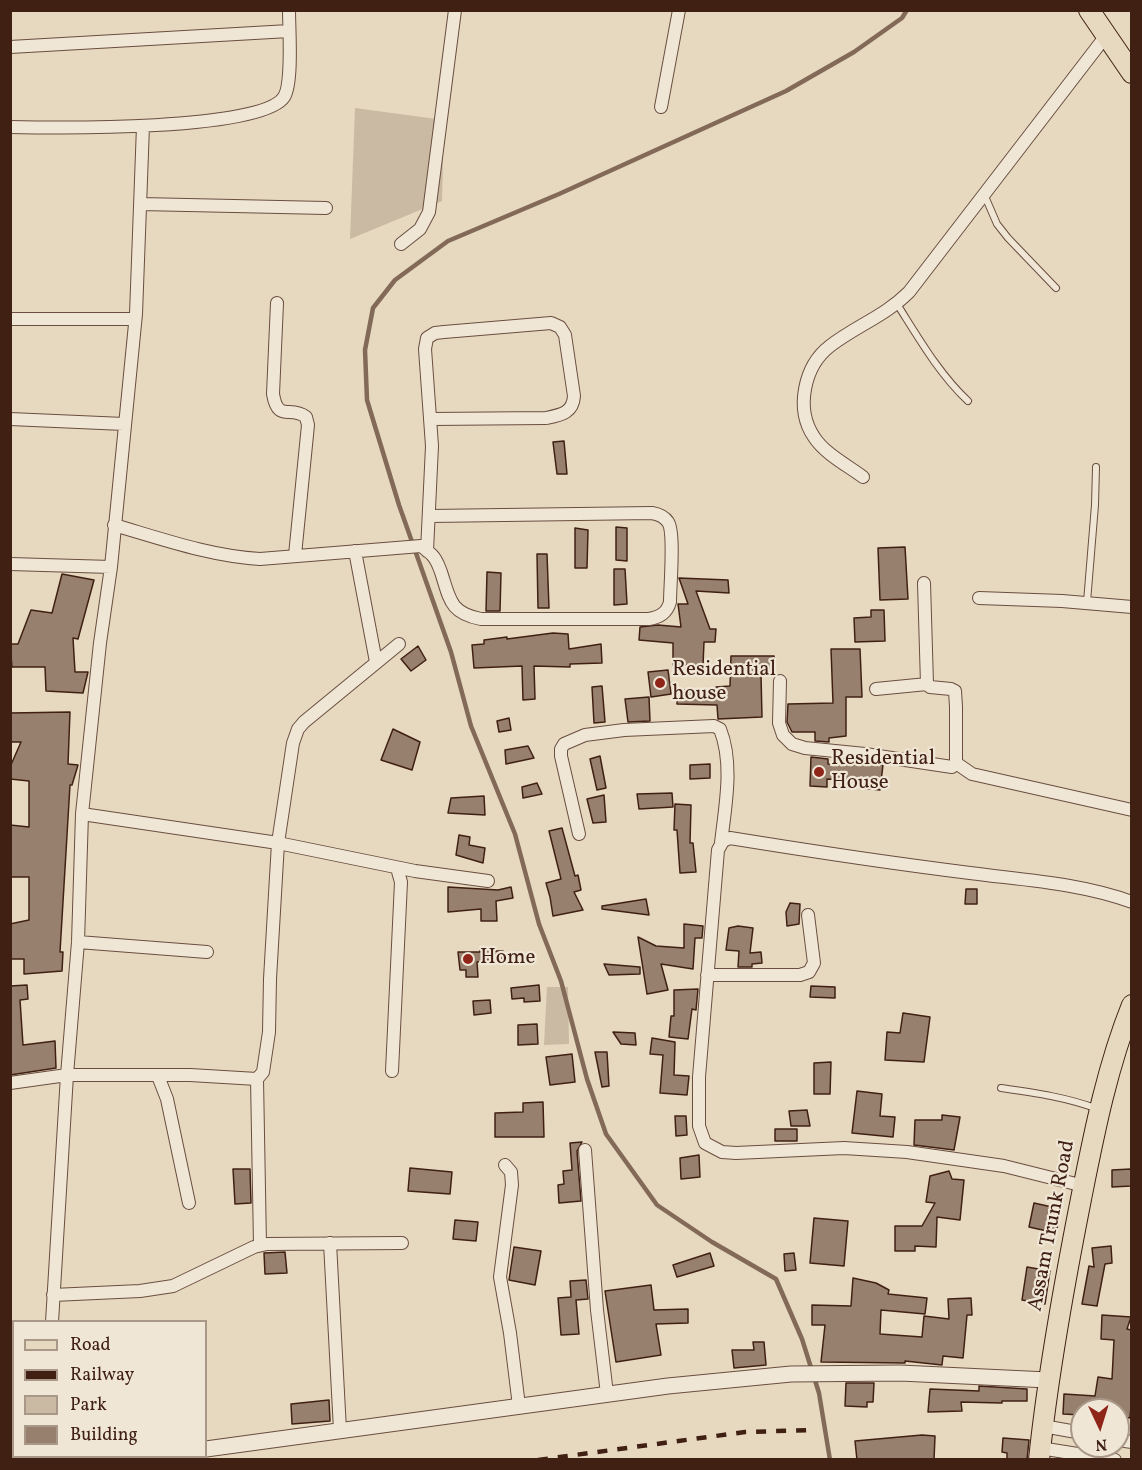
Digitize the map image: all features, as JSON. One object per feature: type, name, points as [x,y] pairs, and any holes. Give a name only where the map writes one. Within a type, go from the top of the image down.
[{"type":"main road","points":[[1089,10],[1131,73]]},
{"type":"main road","name":"Assam Trunk Road","points":[[1040,1454],[1048,1380],[1084,1186],[1121,1033],[1131,1005]]},
{"type":"street","points":[[10,127],[143,126],[236,116],[269,109],[277,105],[287,90],[289,10]]},
{"type":"street","points":[[401,244],[420,229],[429,212],[455,10]]},
{"type":"street","points":[[661,106],[679,10]]},
{"type":"street","points":[[10,47],[289,31]]},
{"type":"street","points":[[863,477],[821,446],[813,436],[806,419],[805,386],[812,365],[827,348],[897,304],[924,274],[1105,37]]},
{"type":"street","points":[[52,1320],[67,1075],[78,942],[82,814],[100,643],[111,567],[135,319],[143,126]]},
{"type":"street","points":[[141,204],[326,208]]},
{"type":"street","points":[[277,303],[273,394],[275,404],[279,411],[302,414],[306,417],[308,425],[295,555]]},
{"type":"street","points":[[10,319],[135,319]]},
{"type":"street","points":[[424,549],[430,516],[430,419],[425,342],[431,335],[444,332],[551,323],[560,327],[565,335],[574,396],[569,411],[546,418],[430,419]]},
{"type":"street","points":[[10,418],[124,424]]},
{"type":"street","points":[[114,525],[218,554],[260,559],[392,548],[424,549],[437,563],[451,604],[457,611],[481,619],[649,618],[658,617],[668,610],[671,534],[668,522],[661,515],[652,513],[430,516]]},
{"type":"street","points":[[355,551],[376,662]]},
{"type":"street","points":[[10,564],[111,567]]},
{"type":"street","points":[[924,583],[927,684]]},
{"type":"street","points":[[979,598],[1087,602],[1131,607]]},
{"type":"street","points":[[260,1245],[256,1079],[263,1072],[269,1032],[278,843],[290,757],[298,729],[399,644]]},
{"type":"street","points":[[780,681],[779,723],[783,735],[792,744],[805,748],[952,767],[956,763],[955,692],[951,689],[930,687],[927,684],[876,689]]},
{"type":"street","points":[[579,834],[561,756],[564,744],[585,735],[624,730],[714,726],[720,729],[727,771],[699,1077],[699,1126],[705,1143],[711,1148],[736,1153],[843,1148],[907,1152],[1004,1166],[1084,1186]]},
{"type":"street","points":[[956,763],[972,774],[1131,810]]},
{"type":"street","points":[[82,814],[278,843],[397,868],[488,881]]},
{"type":"street","points":[[721,843],[730,838],[1040,882],[1097,892],[1131,902]]},
{"type":"street","points":[[392,1071],[401,882],[397,868]]},
{"type":"street","points":[[708,975],[800,975],[809,972],[814,963],[808,915]]},
{"type":"street","points":[[78,942],[207,952]]},
{"type":"street","points":[[10,1083],[67,1075],[190,1075],[256,1079]]},
{"type":"street","points":[[158,1076],[169,1108],[189,1203]]},
{"type":"street","points":[[585,1150],[597,1310],[608,1394]]},
{"type":"street","points":[[505,1165],[511,1172],[512,1185],[500,1277],[519,1406]]},
{"type":"street","points":[[330,1243],[340,1430]]},
{"type":"street","points":[[53,1295],[140,1291],[173,1286],[260,1245],[402,1243]]},
{"type":"street","points":[[207,1449],[668,1386],[813,1374],[912,1373],[1048,1380]]},
{"type":"street","points":[[1043,1426],[1070,1431]]},
{"type":"street","points":[[1040,1454],[1115,1460]]},
{"type":"lane","points":[[984,194],[997,224],[1056,288]]},
{"type":"lane","points":[[897,304],[926,350],[956,390],[968,401]]},
{"type":"lane","points":[[1087,602],[1096,467]]},
{"type":"lane","points":[[1001,1088],[1061,1096],[1101,1111]]},
{"type":"green space","points":[[355,108],[444,120],[442,201],[350,239]]},
{"type":"green space","points":[[547,987],[568,987],[569,1044],[544,1045]]},
{"type":"building","points":[[564,441],[567,474],[557,474],[553,442]]},
{"type":"building","points":[[616,527],[627,528],[627,561],[616,560]]},
{"type":"building","points":[[575,528],[588,530],[587,568],[575,568]]},
{"type":"building","points":[[905,547],[908,599],[880,600],[878,548]]},
{"type":"building","points":[[537,554],[547,554],[549,608],[538,608]]},
{"type":"building","points":[[614,569],[625,569],[627,604],[614,605]]},
{"type":"building","points":[[487,572],[501,573],[500,611],[486,611]]},
{"type":"building","points":[[62,574],[94,580],[78,639],[73,638],[75,672],[88,672],[83,693],[46,691],[45,667],[12,667],[10,644],[18,644],[31,610],[52,613]]},
{"type":"building","points":[[679,578],[728,580],[729,593],[696,591],[710,629],[716,629],[715,642],[704,642],[703,665],[673,665],[673,643],[639,640],[640,627],[658,625],[681,627],[678,604],[688,604]]},
{"type":"building","points":[[871,610],[884,610],[885,641],[855,642],[854,618],[871,617]]},
{"type":"building","points":[[553,633],[568,634],[569,649],[601,644],[602,663],[570,664],[570,667],[534,666],[535,699],[523,700],[522,666],[474,668],[472,645],[484,644],[484,640]]},
{"type":"building","points":[[418,646],[426,660],[411,671],[401,659]]},
{"type":"building","points":[[831,649],[860,649],[862,697],[846,697],[846,736],[829,738],[829,742],[815,741],[815,732],[792,732],[787,722],[788,704],[833,703]]},
{"type":"building","points":[[731,656],[774,656],[774,675],[761,675],[762,717],[718,719],[717,705],[677,704],[678,690],[716,691],[716,687],[730,686]]},
{"type":"building","name":"Residential house","points":[[668,670],[671,694],[651,697],[648,672]]},
{"type":"building","points":[[602,686],[605,722],[594,723],[592,687]]},
{"type":"building","points":[[649,697],[650,721],[628,722],[625,699]]},
{"type":"building","points":[[70,712],[68,764],[78,765],[72,785],[70,785],[60,952],[63,952],[62,971],[24,974],[24,959],[10,959],[10,924],[29,920],[29,877],[10,877],[10,825],[29,827],[29,781],[10,779],[10,767],[21,742],[10,742],[10,713]]},
{"type":"building","points":[[509,718],[511,730],[499,732],[497,721]]},
{"type":"building","points":[[393,729],[420,742],[412,770],[381,760]]},
{"type":"building","points":[[528,746],[534,758],[506,764],[505,750]]},
{"type":"building","points":[[600,756],[606,788],[597,790],[590,759]]},
{"type":"building","points":[[811,757],[828,759],[828,764],[883,765],[880,790],[860,788],[861,780],[827,779],[827,787],[810,786]]},
{"type":"building","points":[[710,764],[710,778],[690,779],[690,765]]},
{"type":"building","points":[[537,783],[542,794],[523,798],[522,787]]},
{"type":"building","points":[[672,793],[673,807],[639,809],[637,794]]},
{"type":"building","points":[[604,795],[606,822],[593,823],[587,799]]},
{"type":"building","points":[[484,796],[485,815],[448,813],[451,798]]},
{"type":"building","points":[[675,804],[691,805],[690,843],[693,843],[696,872],[680,873],[677,830],[674,830]]},
{"type":"building","points":[[562,828],[581,890],[574,892],[583,910],[553,916],[546,883],[561,879],[549,831]]},
{"type":"building","points":[[459,835],[470,837],[469,845],[485,848],[483,863],[456,855]]},
{"type":"building","points":[[448,887],[498,890],[511,887],[513,898],[496,901],[497,921],[481,921],[481,909],[448,912]]},
{"type":"building","points":[[966,889],[977,889],[977,904],[965,904]]},
{"type":"building","points":[[646,899],[649,915],[602,909],[602,906]]},
{"type":"building","points":[[790,903],[800,904],[799,924],[787,926],[786,912]]},
{"type":"building","points":[[684,924],[703,926],[702,938],[695,938],[693,969],[661,964],[668,990],[647,994],[638,937],[656,946],[684,948]]},
{"type":"building","points":[[738,926],[753,928],[750,953],[761,952],[762,963],[752,964],[752,967],[738,967],[739,951],[726,950],[729,928]]},
{"type":"building","points":[[492,947],[492,951],[503,951],[503,958],[477,962],[478,977],[466,977],[466,970],[460,970],[458,952],[480,952],[480,948]]},
{"type":"building","points":[[604,964],[640,967],[640,974],[609,975]]},
{"type":"building","points":[[27,985],[28,999],[20,1000],[23,1045],[55,1041],[56,1068],[10,1075],[10,986]]},
{"type":"building","points":[[539,985],[540,1001],[524,1002],[524,998],[512,999],[511,988]]},
{"type":"building","points":[[811,986],[835,987],[835,998],[810,997]]},
{"type":"building","points":[[698,989],[696,1010],[692,1009],[688,1039],[669,1037],[671,1016],[674,1016],[674,990]]},
{"type":"building","points":[[490,1000],[491,1013],[474,1015],[473,1001]]},
{"type":"building","points":[[903,1013],[930,1017],[924,1062],[885,1060],[887,1032],[900,1033]]},
{"type":"building","points":[[537,1024],[538,1044],[518,1045],[518,1025]]},
{"type":"building","points":[[613,1032],[635,1033],[636,1045],[621,1044]]},
{"type":"building","points":[[652,1038],[675,1042],[674,1075],[689,1076],[687,1095],[660,1093],[663,1055],[650,1054]]},
{"type":"building","points":[[595,1052],[607,1052],[609,1086],[602,1087]]},
{"type":"building","points":[[572,1054],[575,1082],[550,1085],[546,1057]]},
{"type":"building","points":[[831,1062],[830,1094],[814,1094],[814,1063]]},
{"type":"building","points":[[857,1091],[882,1094],[880,1116],[895,1117],[893,1137],[852,1133]]},
{"type":"building","points":[[543,1102],[544,1137],[495,1137],[495,1113],[523,1112],[523,1103]]},
{"type":"building","points":[[807,1110],[810,1126],[791,1126],[789,1111]]},
{"type":"building","points":[[942,1115],[960,1117],[954,1150],[914,1145],[915,1120],[942,1120]]},
{"type":"building","points":[[675,1116],[686,1116],[687,1135],[676,1136]]},
{"type":"building","points":[[775,1129],[797,1129],[797,1141],[775,1141]]},
{"type":"building","points":[[582,1142],[577,1151],[581,1201],[559,1203],[558,1185],[564,1184],[563,1171],[572,1170],[570,1143]]},
{"type":"building","points":[[699,1155],[700,1177],[681,1179],[680,1158]]},
{"type":"building","points":[[410,1168],[452,1172],[450,1194],[408,1191]]},
{"type":"building","points":[[233,1169],[250,1169],[251,1203],[235,1204]]},
{"type":"building","points":[[1131,1169],[1131,1186],[1112,1187],[1112,1170]]},
{"type":"building","points":[[949,1171],[952,1179],[964,1180],[960,1220],[937,1217],[936,1247],[915,1246],[915,1251],[895,1251],[895,1226],[922,1226],[935,1203],[926,1202],[930,1176]]},
{"type":"building","points":[[1034,1203],[1061,1209],[1056,1233],[1029,1227]]},
{"type":"building","points":[[814,1218],[848,1221],[844,1266],[810,1263]]},
{"type":"building","points":[[455,1220],[478,1222],[476,1241],[453,1239]]},
{"type":"building","points":[[1111,1246],[1112,1263],[1105,1264],[1097,1306],[1082,1304],[1089,1266],[1094,1267],[1092,1248]]},
{"type":"building","points":[[514,1247],[541,1251],[535,1285],[509,1280]]},
{"type":"building","points":[[285,1252],[287,1273],[265,1274],[264,1253]]},
{"type":"building","points":[[710,1253],[714,1266],[677,1277],[673,1265]]},
{"type":"building","points":[[794,1253],[796,1270],[785,1271],[784,1254]]},
{"type":"building","points":[[1027,1267],[1050,1271],[1045,1304],[1022,1300]]},
{"type":"building","points":[[853,1278],[876,1283],[889,1290],[888,1294],[927,1298],[925,1314],[881,1310],[880,1334],[922,1337],[924,1316],[949,1319],[948,1299],[971,1298],[972,1315],[967,1315],[963,1358],[943,1356],[942,1365],[905,1361],[905,1363],[821,1362],[825,1325],[812,1325],[812,1305],[851,1306]]},
{"type":"building","points":[[586,1280],[588,1299],[576,1300],[579,1334],[561,1335],[558,1298],[571,1297],[570,1281]]},
{"type":"building","points":[[651,1285],[654,1310],[688,1309],[688,1323],[656,1324],[661,1355],[616,1362],[605,1291]]},
{"type":"building","points":[[1102,1315],[1131,1317],[1127,1329],[1131,1330],[1130,1418],[1130,1398],[1070,1398],[1070,1414],[1063,1414],[1064,1394],[1095,1396],[1098,1377],[1112,1379],[1114,1340],[1101,1339]]},
{"type":"building","points":[[753,1342],[764,1342],[766,1365],[734,1368],[732,1350],[754,1350]]},
{"type":"building","points":[[846,1383],[874,1383],[873,1402],[867,1402],[867,1407],[845,1406]]},
{"type":"building","points":[[979,1386],[1027,1389],[1027,1401],[961,1402],[962,1411],[928,1412],[930,1389],[979,1391]]},
{"type":"building","points":[[329,1400],[330,1421],[292,1424],[291,1404]]},
{"type":"building","points":[[922,1435],[935,1436],[934,1460],[857,1460],[855,1441]]},
{"type":"building","points":[[1003,1438],[1029,1440],[1027,1460],[1007,1460],[1007,1453],[1002,1452]]},
{"type":"waterway","points":[[830,1460],[819,1393],[802,1339],[776,1279],[712,1242],[657,1205],[606,1134],[587,1079],[561,981],[539,924],[515,834],[471,726],[451,652],[399,505],[367,400],[365,350],[373,308],[395,280],[448,241],[559,194],[786,91],[854,52],[902,18],[907,10]]},
{"type":"railway","points":[[538,1460],[745,1432],[813,1430]]},
{"type":"place","name":"Residential house","points":[[660,683]]},
{"type":"place","name":"Residential House","points":[[819,772]]},
{"type":"place","name":"Home","points":[[468,959]]}]
